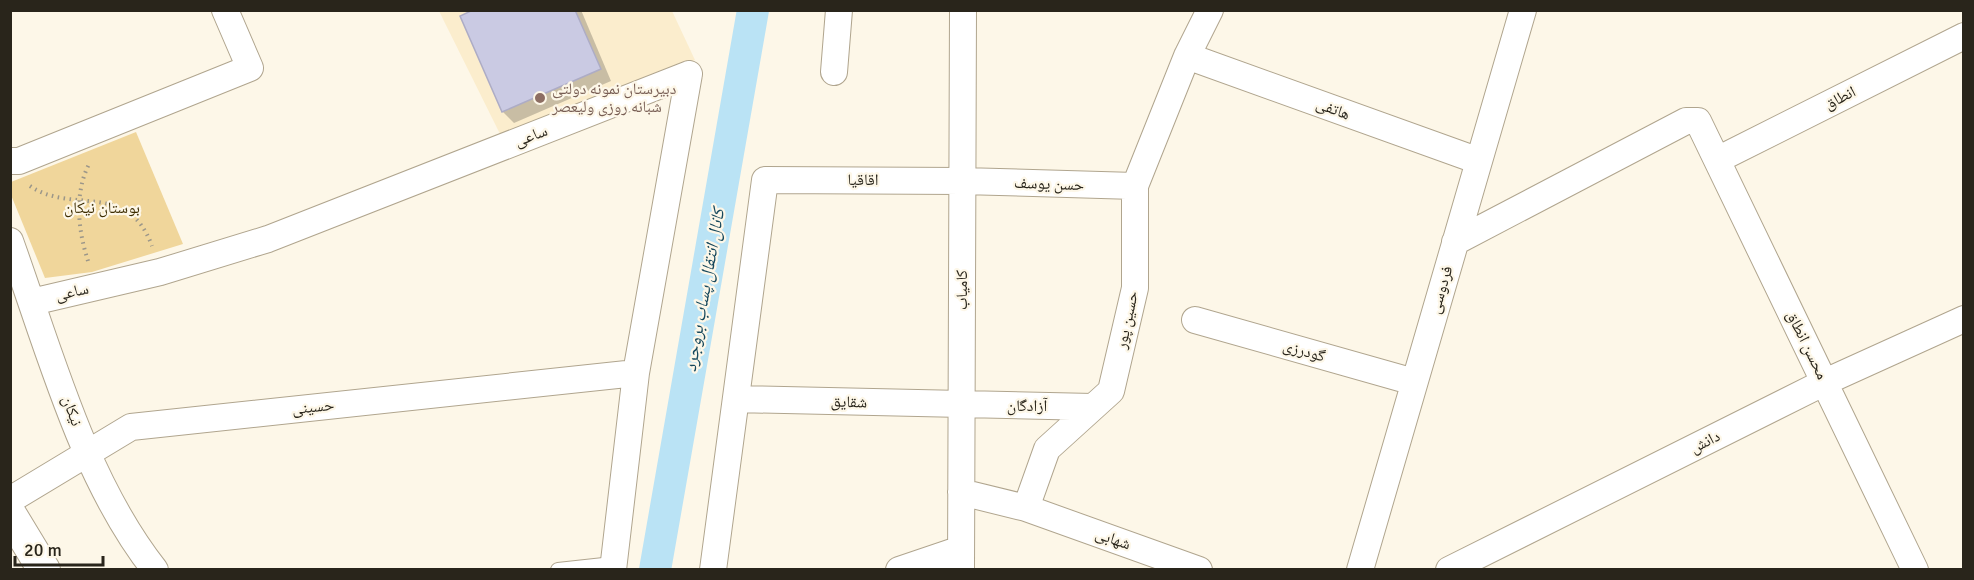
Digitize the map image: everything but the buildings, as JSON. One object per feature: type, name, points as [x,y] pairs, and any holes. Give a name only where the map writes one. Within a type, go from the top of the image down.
[{"type":"street","points":[[16,160],[250,68],[225,10]]},
{"type":"street","points":[[834,72],[839,10]]},
{"type":"street","name":"کامیاب","points":[[961,559],[963,10]]},
{"type":"street","name":"حسین پور","points":[[1026,508],[1047,449],[1111,391],[1135,288],[1135,186],[1187,56],[1210,10]]},
{"type":"street","name":"فردوسی","points":[[1360,570],[1523,10]]},
{"type":"street","name":"انطاق","points":[[1717,160],[1964,36]]},
{"type":"street","name":"هاتفی","points":[[1187,56],[1479,161]]},
{"type":"street","name":"ساعی","points":[[33,302],[160,272],[268,239],[689,74],[636,373],[613,567]]},
{"type":"street","name":"محسن انطاق","points":[[1455,242],[1686,121],[1698,121],[1915,570]]},
{"type":"street","name":"اقاقیا","points":[[736,399],[765,180],[962,181]]},
{"type":"street","name":"حسن یوسف","points":[[962,181],[1135,186]]},
{"type":"street","name":"نیکان","points":[[10,241],[87,453],[142,552],[155,570]]},
{"type":"street","name":"دانش","points":[[1449,570],[1825,382],[1964,319]]},
{"type":"street","name":"گودرزی","points":[[1195,321],[1414,382]]},
{"type":"street","name":"حسینی","points":[[10,500],[131,427],[636,373]]},
{"type":"street","points":[[713,570],[736,399]]},
{"type":"street","name":"شقایق","points":[[736,399],[961,406]]},
{"type":"street","name":"آزادگان","points":[[961,406],[1093,407]]},
{"type":"street","points":[[961,492],[1026,508]]},
{"type":"street","name":"شهابی","points":[[1026,508],[1199,570]]},
{"type":"street","points":[[10,514],[44,570]]},
{"type":"street","points":[[898,570],[961,559]]},
{"type":"lane","points":[[558,570],[613,567]]},
{"type":"path","points":[[98,286],[85,251],[79,191],[88,167],[112,124]]},
{"type":"path","points":[[16,160],[30,186],[49,194],[109,203],[140,221],[150,240],[160,272]]},
{"type":"shaded area","name":"دبیرستان نمونه دولتی شبانه روزی ولیعصر","points":[[439,11],[672,11],[695,60],[501,136]]},
{"type":"green space","name":"بوستان نیکان","points":[[136,132],[183,244],[92,272],[45,278],[11,195],[11,182]]},
{"type":"waterway","name":"کانال انتقال پساب بروجرد","points":[[655,570],[753,10]]},
{"type":"place","name":"دبیرستان نمونه دولتی شبانه روزی ولیعصر","points":[[540,98]]}]
